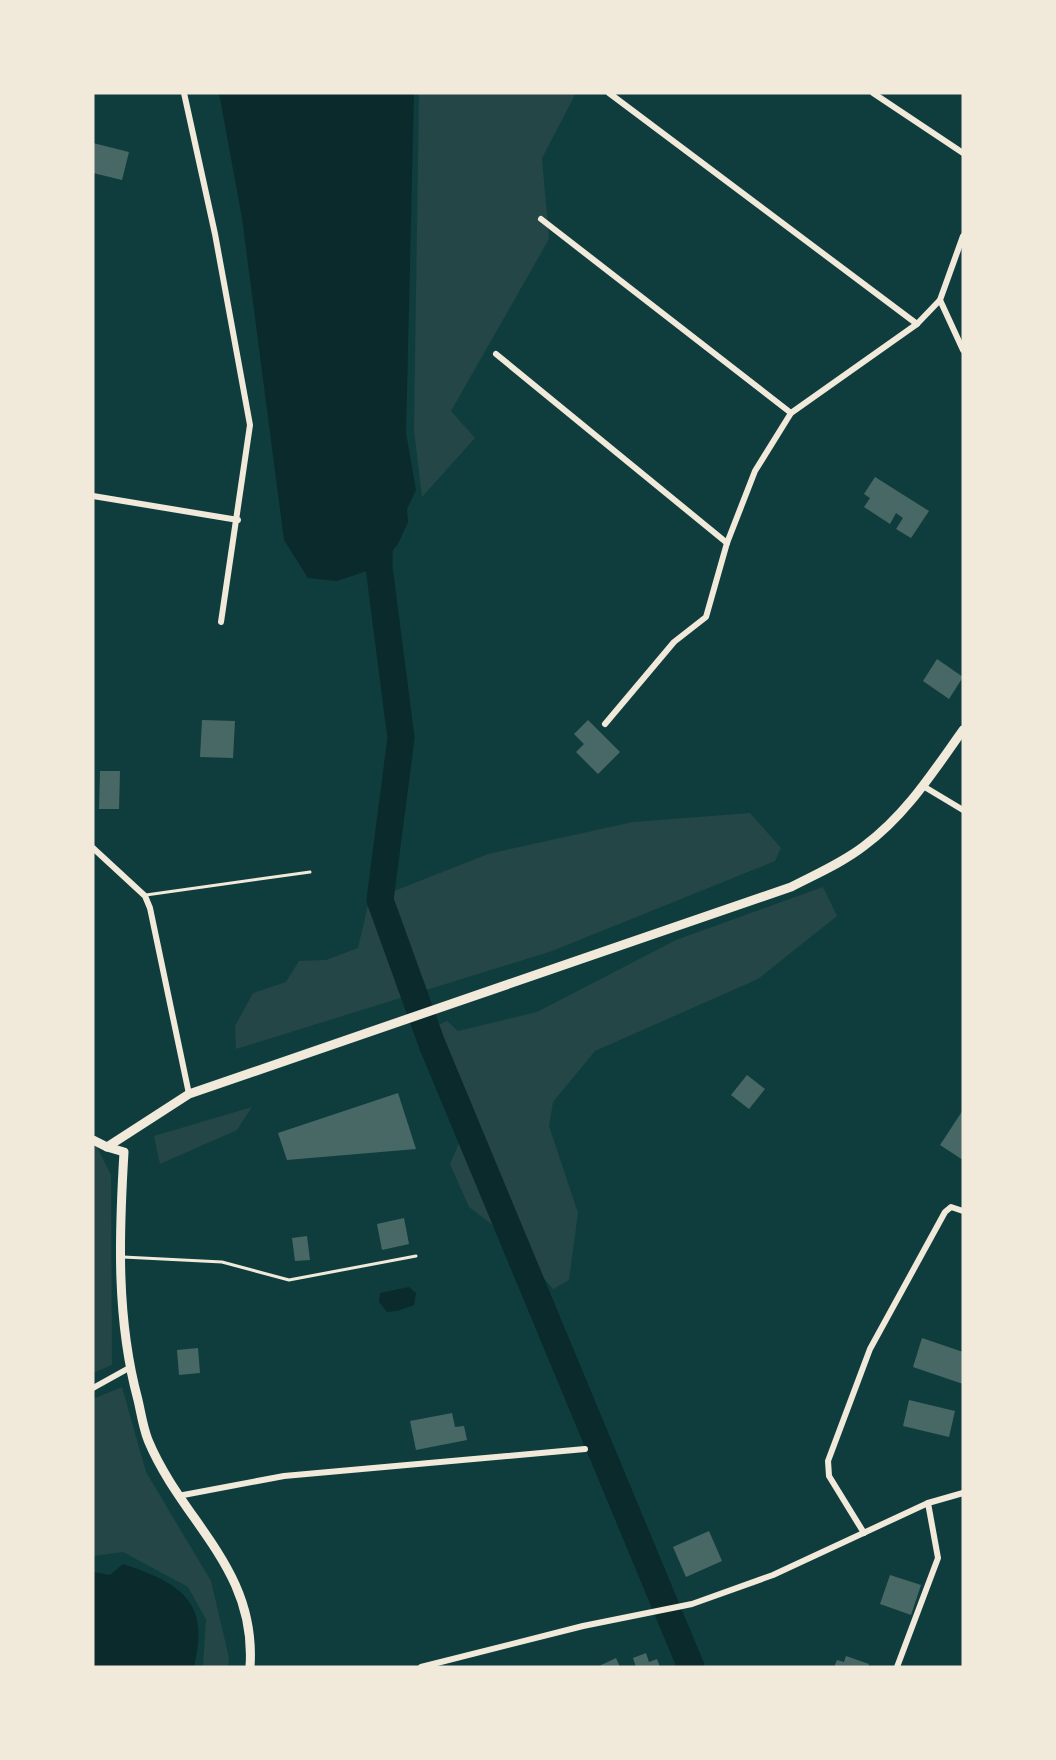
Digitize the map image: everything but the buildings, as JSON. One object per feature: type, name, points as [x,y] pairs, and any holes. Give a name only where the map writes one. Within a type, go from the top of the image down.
[{"type":"main road","points":[[107,1147],[189,1094],[791,887],[864,847],[895,819],[923,786],[963,730]]},
{"type":"main road","points":[[93,1140],[124,1152],[120,1257],[122,1303],[129,1368],[148,1439],[177,1496],[215,1545],[240,1592],[251,1643],[250,1667]]},
{"type":"street","points":[[184,93],[215,234],[250,425],[238,520],[220,622]]},
{"type":"street","points":[[609,93],[917,324]]},
{"type":"street","points":[[873,93],[963,153]]},
{"type":"street","points":[[541,219],[791,413]]},
{"type":"street","points":[[605,724],[674,642],[706,617],[727,543],[755,471],[791,413],[917,324],[940,300],[963,236]]},
{"type":"street","points":[[940,300],[963,350]]},
{"type":"street","points":[[496,354],[727,543]]},
{"type":"street","points":[[93,496],[238,520]]},
{"type":"street","points":[[923,786],[963,810]]},
{"type":"street","points":[[93,848],[145,896],[150,908],[189,1094]]},
{"type":"street","points":[[864,1533],[830,1476],[828,1461],[876,1338],[945,1212],[951,1207],[963,1211]]},
{"type":"street","points":[[93,1388],[129,1368]]},
{"type":"street","points":[[177,1496],[284,1476],[585,1449]]},
{"type":"street","points":[[420,1667],[584,1626],[692,1604],[773,1575],[928,1503],[963,1493]]},
{"type":"street","points":[[897,1667],[938,1558],[928,1503]]},
{"type":"lane","points":[[145,896],[310,872]]},
{"type":"lane","points":[[120,1257],[222,1262],[289,1280],[416,1256]]},
{"type":"shaded area","points":[[219,93],[414,93],[406,433],[416,490],[407,509],[408,522],[398,544],[379,567],[337,581],[308,578],[284,540],[242,218]]},
{"type":"shaded area","points":[[419,93],[576,93],[542,158],[549,239],[451,411],[475,438],[422,497],[414,430]]},
{"type":"shaded area","points":[[750,813],[781,848],[775,861],[552,951],[236,1049],[235,1026],[253,993],[286,982],[299,961],[326,960],[358,948],[369,901],[488,854],[633,822]]},
{"type":"shaded area","points":[[823,887],[837,916],[758,979],[595,1051],[553,1102],[549,1126],[578,1213],[569,1280],[553,1289],[507,1236],[469,1207],[450,1164],[473,1111],[436,1026],[447,1021],[458,1031],[537,1012],[676,940]]},
{"type":"shaded area","points":[[252,1107],[237,1130],[160,1164],[154,1136]]},
{"type":"shaded area","points":[[93,1139],[111,1175],[112,1365],[93,1373]]},
{"type":"shaded area","points":[[409,1287],[416,1293],[414,1305],[387,1312],[379,1302],[380,1293]]},
{"type":"shaded area","points":[[122,1387],[146,1472],[211,1581],[229,1658],[228,1667],[203,1667],[206,1619],[188,1587],[123,1552],[93,1556],[93,1399]]},
{"type":"shaded area","points":[[123,1564],[161,1579],[186,1598],[194,1610],[198,1626],[194,1667],[93,1667],[93,1572],[110,1575]]},
{"type":"waterway","points":[[379,532],[379,567],[401,738],[380,900],[432,1044],[691,1667]]}]
